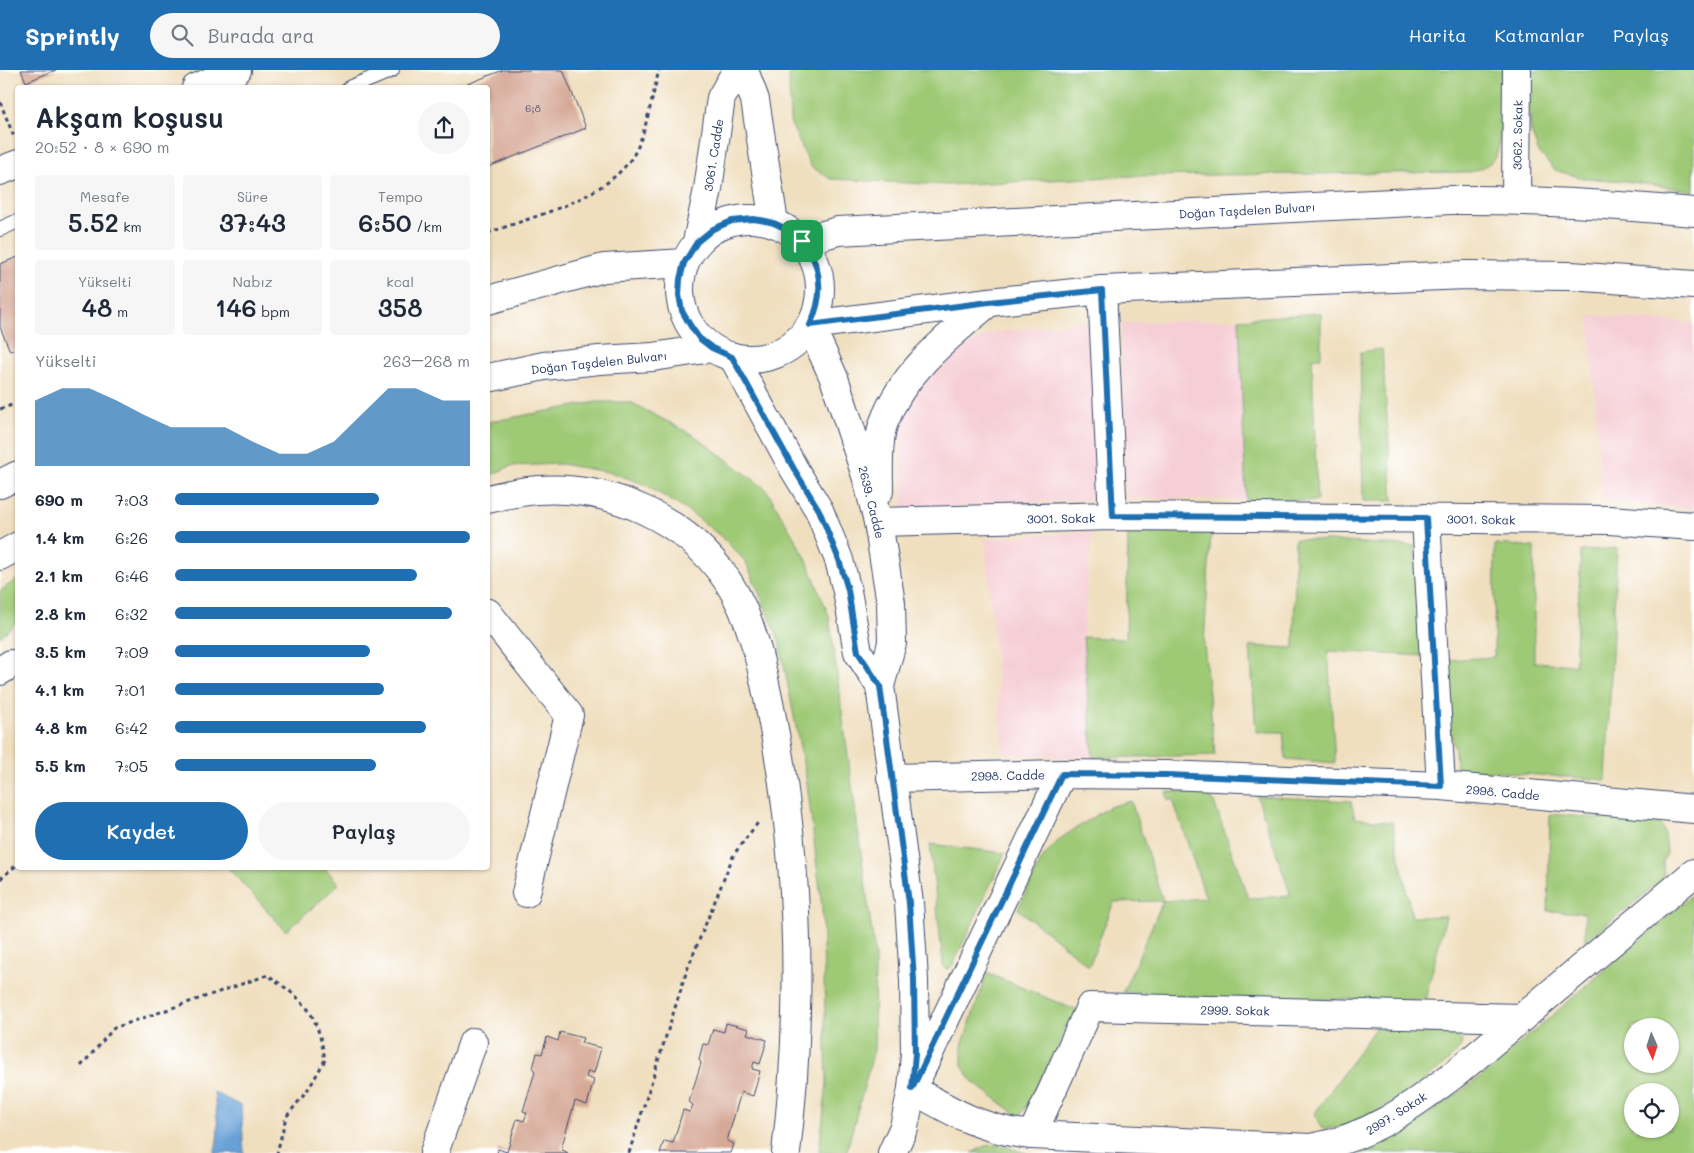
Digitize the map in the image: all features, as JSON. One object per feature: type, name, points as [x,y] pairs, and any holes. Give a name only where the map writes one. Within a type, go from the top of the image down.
[{"type":"street","points":[[203,85],[237,70]]},
{"type":"street","name":"3061. Cadde","points":[[690,253],[708,189],[721,98],[737,70]]},
{"type":"street","points":[[744,70],[755,100],[774,223]]},
{"type":"street","name":"3062. Sokak","points":[[1516,200],[1518,70]]},
{"type":"street","points":[[0,171],[15,165]]},
{"type":"street","name":"Doğan Taşdelen Bulvarı","points":[[802,241],[838,231],[1451,200],[1516,200],[1694,212]]},
{"type":"street","name":"Doğan Taşdelen Bulvarı","points":[[490,378],[544,366],[599,360],[722,353],[755,359],[777,354],[796,342],[810,325],[820,297],[817,267],[802,241],[789,230],[774,223],[753,219],[732,221],[713,229],[690,253]]},
{"type":"street","points":[[490,299],[604,268],[690,253]]},
{"type":"street","points":[[690,253],[680,279],[679,295],[682,311],[699,338],[722,353]]},
{"type":"street","points":[[810,325],[989,302],[1102,290],[1502,275],[1570,276],[1694,285]]},
{"type":"street","points":[[1102,290],[1113,516]]},
{"type":"street","points":[[878,522],[879,458],[883,424],[896,397],[916,369],[941,342],[989,302]]},
{"type":"street","name":"2639. Cadde","points":[[810,325],[834,378],[857,445],[878,522],[891,602],[892,643],[880,686],[891,778],[904,856],[914,980],[915,1054],[912,1089],[904,1127],[892,1153]]},
{"type":"street","name":"2639. Cadde","points":[[722,353],[819,510],[839,560],[848,590],[858,652],[880,686]]},
{"type":"street","points":[[0,484],[15,477]]},
{"type":"street","points":[[490,499],[539,490],[588,492],[638,507],[670,525],[694,542],[710,559],[727,581],[750,628],[764,676],[776,735],[784,792],[793,889],[797,987],[796,1049],[786,1153]]},
{"type":"street","name":"3001. Sokak","points":[[878,522],[1113,516],[1609,520],[1694,526]]},
{"type":"street","points":[[1426,518],[1441,786]]},
{"type":"street","points":[[490,616],[569,715],[526,893]]},
{"type":"street","points":[[912,1089],[1062,774]]},
{"type":"street","name":"2998. Cadde","points":[[891,778],[1062,774],[1166,775],[1441,786],[1694,809]]},
{"type":"street","name":"2997. Sokak","points":[[912,1089],[953,1113],[984,1126],[1008,1133],[1310,1148],[1334,1144],[1379,1126],[1456,1073],[1694,873]]},
{"type":"street","name":"2999. Sokak","points":[[1032,1135],[1090,1007],[1521,1018]]},
{"type":"street","points":[[434,1153],[473,1042]]},
{"type":"lane","points":[[356,85],[392,70]]},
{"type":"lane","points":[[0,228],[15,222]]},
{"type":"path","points":[[490,232],[585,198],[611,180],[622,169],[639,145],[659,70]]},
{"type":"path","points":[[0,102],[15,139]]},
{"type":"path","points":[[0,409],[15,404]]},
{"type":"path","points":[[629,1153],[687,970],[734,854],[747,835],[784,792]]},
{"type":"path","points":[[0,879],[15,866]]},
{"type":"path","points":[[81,1066],[114,1028],[268,975],[291,992],[308,1009],[320,1035],[325,1060],[308,1090],[286,1117],[277,1153]]},
{"type":"shaded area","points":[[1589,315],[1694,323],[1694,509],[1602,501]]},
{"type":"shaded area","points":[[1239,319],[1246,500],[1126,498],[1121,323]]},
{"type":"shaded area","points":[[1090,321],[1098,499],[903,510],[902,431],[908,407],[921,386],[936,370],[971,343],[995,332]]},
{"type":"shaded area","points":[[1092,531],[1083,637],[1093,758],[1004,754],[985,539]]},
{"type":"green space","points":[[789,70],[1503,70],[1501,130],[1494,159],[1471,172],[1132,176],[947,185],[831,179],[811,167],[790,122]]},
{"type":"green space","points":[[1526,70],[1694,70],[1694,191],[1625,181],[1582,178],[1555,170],[1538,151],[1531,131]]},
{"type":"green space","points":[[1321,313],[1321,357],[1312,359],[1317,501],[1246,500],[1239,319]]},
{"type":"green space","points":[[1382,349],[1393,501],[1363,501],[1360,352]]},
{"type":"green space","points":[[597,402],[630,402],[695,436],[766,489],[806,558],[829,616],[875,955],[874,1050],[846,1153],[819,1153],[827,1083],[822,907],[807,783],[779,640],[746,562],[725,540],[697,517],[646,485],[613,473],[561,464],[511,466],[490,475],[490,422]]},
{"type":"green space","points":[[1128,530],[1211,533],[1204,644],[1215,755],[1093,758],[1083,637],[1126,639]]},
{"type":"green space","points":[[1295,539],[1415,546],[1423,656],[1328,651],[1335,763],[1286,759],[1283,732],[1256,732],[1250,646],[1294,648]]},
{"type":"green space","points":[[1495,544],[1534,547],[1534,662],[1575,665],[1581,551],[1617,548],[1606,780],[1456,769],[1455,750],[1449,728],[1445,660],[1494,657]]},
{"type":"green space","points":[[15,581],[15,624],[0,637],[0,591]]},
{"type":"green space","points":[[1201,791],[1214,802],[1248,898],[1291,896],[1257,796],[1351,801],[1355,818],[1392,822],[1412,917],[1446,916],[1425,1000],[1211,998],[1123,992],[1163,901],[1206,898],[1173,800],[1168,800],[1166,792]]},
{"type":"green space","points":[[1131,801],[1163,901],[1114,902],[1089,966],[1018,909],[1043,857],[1061,838],[1109,807]]},
{"type":"green space","points":[[1550,814],[1660,823],[1665,834],[1667,853],[1663,862],[1664,878],[1585,941],[1585,913],[1548,911]]},
{"type":"green space","points":[[930,844],[1005,853],[953,965],[946,969],[943,967]]},
{"type":"green space","points":[[230,870],[327,870],[339,884],[286,931]]},
{"type":"green space","points":[[1694,893],[1694,1153],[1354,1153],[1401,1133],[1481,1077]]},
{"type":"green space","points":[[987,973],[1078,1011],[1020,1117],[973,1082],[962,1066],[962,1046]]},
{"type":"green space","points":[[1376,1027],[1456,1035],[1462,1041],[1458,1050],[1447,1062],[1432,1075],[1394,1101],[1349,1125],[1322,1129],[1314,1114]]},
{"type":"green space","points":[[999,1145],[1027,1153],[972,1153],[985,1146]]},
{"type":"water","points":[[214,1092],[241,1106],[244,1153],[214,1153],[218,1131]]},
{"type":"building","points":[[21,70],[56,70],[26,82]]},
{"type":"building","points":[[503,70],[563,70],[586,128],[490,166],[490,85],[465,85]]},
{"type":"building","points":[[15,258],[15,349],[10,351],[0,327],[0,264]]},
{"type":"building","points":[[726,1023],[749,1029],[747,1034],[767,1040],[760,1064],[754,1062],[752,1069],[760,1071],[753,1096],[741,1092],[727,1141],[734,1144],[731,1153],[660,1153],[664,1141],[673,1143],[683,1110],[690,1112],[693,1105],[689,1102],[701,1063],[699,1059],[703,1044],[708,1045],[713,1029],[724,1032]]},
{"type":"building","points":[[560,1032],[583,1038],[581,1043],[601,1048],[594,1073],[588,1071],[586,1077],[594,1080],[587,1105],[575,1101],[561,1149],[568,1153],[497,1153],[498,1149],[507,1152],[517,1119],[524,1121],[527,1113],[523,1111],[535,1072],[533,1068],[537,1053],[542,1054],[547,1037],[558,1041]]},
{"type":"route","points":[[753,219],[774,223],[789,230],[802,241],[817,267],[820,282],[820,297],[810,325],[989,302],[1102,290],[1113,516],[1426,518],[1441,786],[1166,775],[1062,774],[912,1089],[915,1054],[914,980],[909,903],[880,686],[858,652],[848,590],[839,560],[819,510],[742,378],[732,357],[712,348],[699,338],[682,311],[679,295],[684,263],[697,242],[713,229],[732,221],[753,219]]}]
